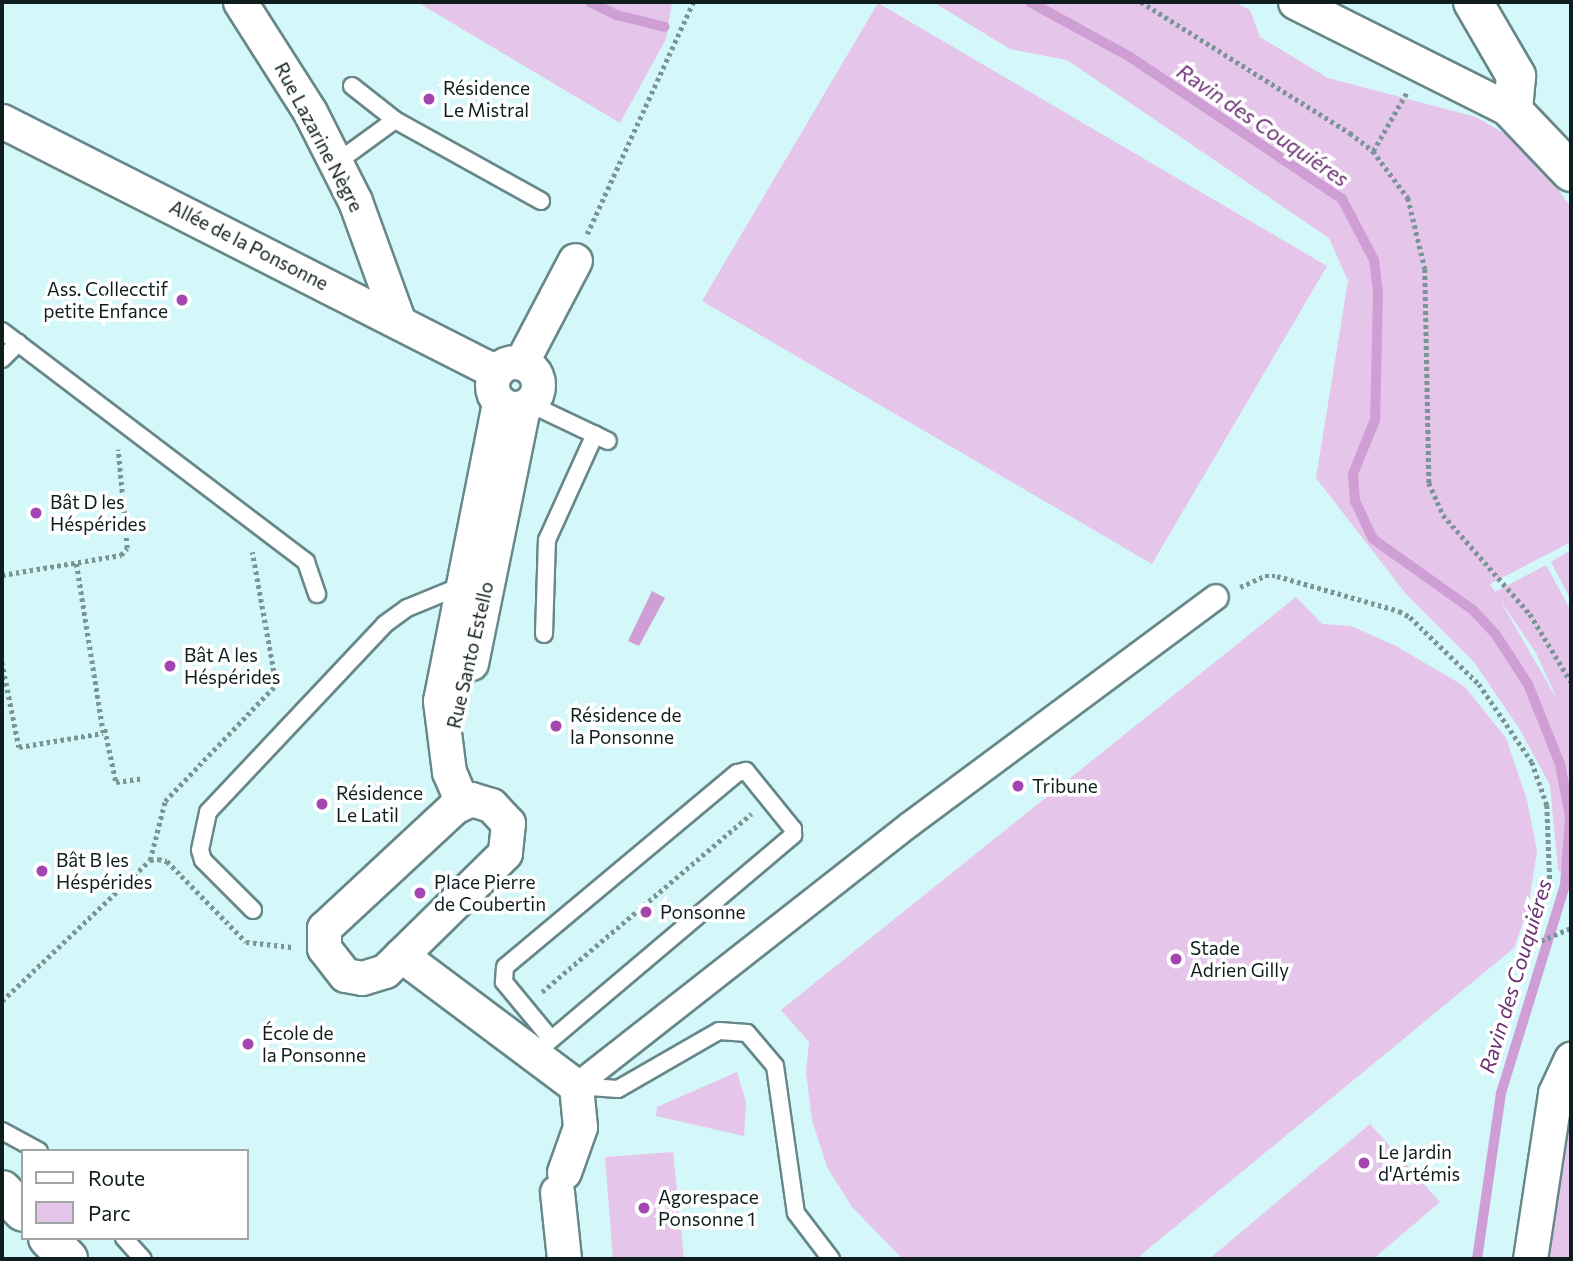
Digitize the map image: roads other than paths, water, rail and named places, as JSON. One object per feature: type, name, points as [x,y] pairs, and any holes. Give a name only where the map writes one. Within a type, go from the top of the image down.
[{"type":"street","name":"Rue Lazarine Nègre","points":[[240,2],[310,112],[336,163],[359,210],[398,320]]},
{"type":"street","points":[[1295,2],[1422,63],[1513,111],[1571,172]]},
{"type":"street","points":[[1473,2],[1516,76],[1513,111]]},
{"type":"street","name":"Allée de la Ponsonne","points":[[2,121],[398,320],[514,389]]},
{"type":"street","name":"Rue Santo Estello","points":[[446,756],[440,701],[463,585],[514,389],[575,260]]},
{"type":"street","name":"Rue Santo Estello","points":[[446,756],[463,704],[514,389]]},
{"type":"street","points":[[576,1086],[909,825],[1216,597]]},
{"type":"street","points":[[446,756],[461,800]]},
{"type":"street","points":[[461,800],[491,804],[508,823],[509,845],[385,971],[353,978],[339,970],[324,948],[324,928],[461,800]]},
{"type":"street","points":[[401,955],[542,1047],[576,1086],[580,1127],[560,1182],[564,1259]]},
{"type":"street","points":[[1530,1259],[1555,1093],[1571,1058]]},
{"type":"street","points":[[2,1190],[21,1210]]},
{"type":"street","points":[[50,1240],[68,1259]]},
{"type":"lane","points":[[352,86],[395,120],[541,201]]},
{"type":"lane","points":[[336,163],[395,120]]},
{"type":"lane","points":[[2,331],[306,562],[317,594]]},
{"type":"lane","points":[[2,359],[18,344]]},
{"type":"lane","points":[[514,389],[601,438],[547,540],[544,634]]},
{"type":"lane","points":[[253,910],[201,856],[208,812],[385,624],[407,608],[463,585]]},
{"type":"lane","points":[[747,771],[793,829],[793,835],[542,1047],[525,1007],[502,978],[505,967],[737,773],[747,771]]},
{"type":"lane","points":[[576,1086],[618,1089],[719,1031],[747,1033],[775,1066],[796,1213],[831,1259]]},
{"type":"lane","points":[[2,1131],[35,1149]]},
{"type":"lane","points":[[126,1240],[144,1259]]},
{"type":"waterway","name":"Ravin des Couquiéres","points":[[590,2],[617,15],[665,27]]},
{"type":"waterway","name":"Ravin des Couquiéres","points":[[1030,2],[1130,57],[1342,199],[1374,260],[1378,292],[1375,420],[1353,474],[1355,501],[1373,539],[1473,610],[1496,635],[1528,684],[1560,764],[1570,817],[1565,885],[1501,1093],[1477,1259]]},
{"type":"place","name":"Résidence Le Mistral","points":[[429,99]]},
{"type":"place","name":"Ass. Collecctif petite Enfance","points":[[182,300]]},
{"type":"place","name":"Bât D les Héspérides","points":[[36,513]]},
{"type":"place","name":"Bât A les Héspérides","points":[[170,666]]},
{"type":"place","name":"Résidence de la Ponsonne","points":[[556,726]]},
{"type":"place","name":"Tribune","points":[[1018,786]]},
{"type":"place","name":"Résidence Le Latil","points":[[322,804]]},
{"type":"place","name":"Bât B les Héspérides","points":[[42,871]]},
{"type":"place","name":"Place Pierre de Coubertin","points":[[420,893]]},
{"type":"place","name":"Ponsonne","points":[[646,912]]},
{"type":"place","name":"Stade Adrien Gilly","points":[[1176,959]]},
{"type":"place","name":"École de la Ponsonne","points":[[248,1044]]},
{"type":"place","name":"Le Jardin d'Artémis","points":[[1364,1163]]},
{"type":"place","name":"Agorespace Ponsonne 1","points":[[644,1208]]}]
